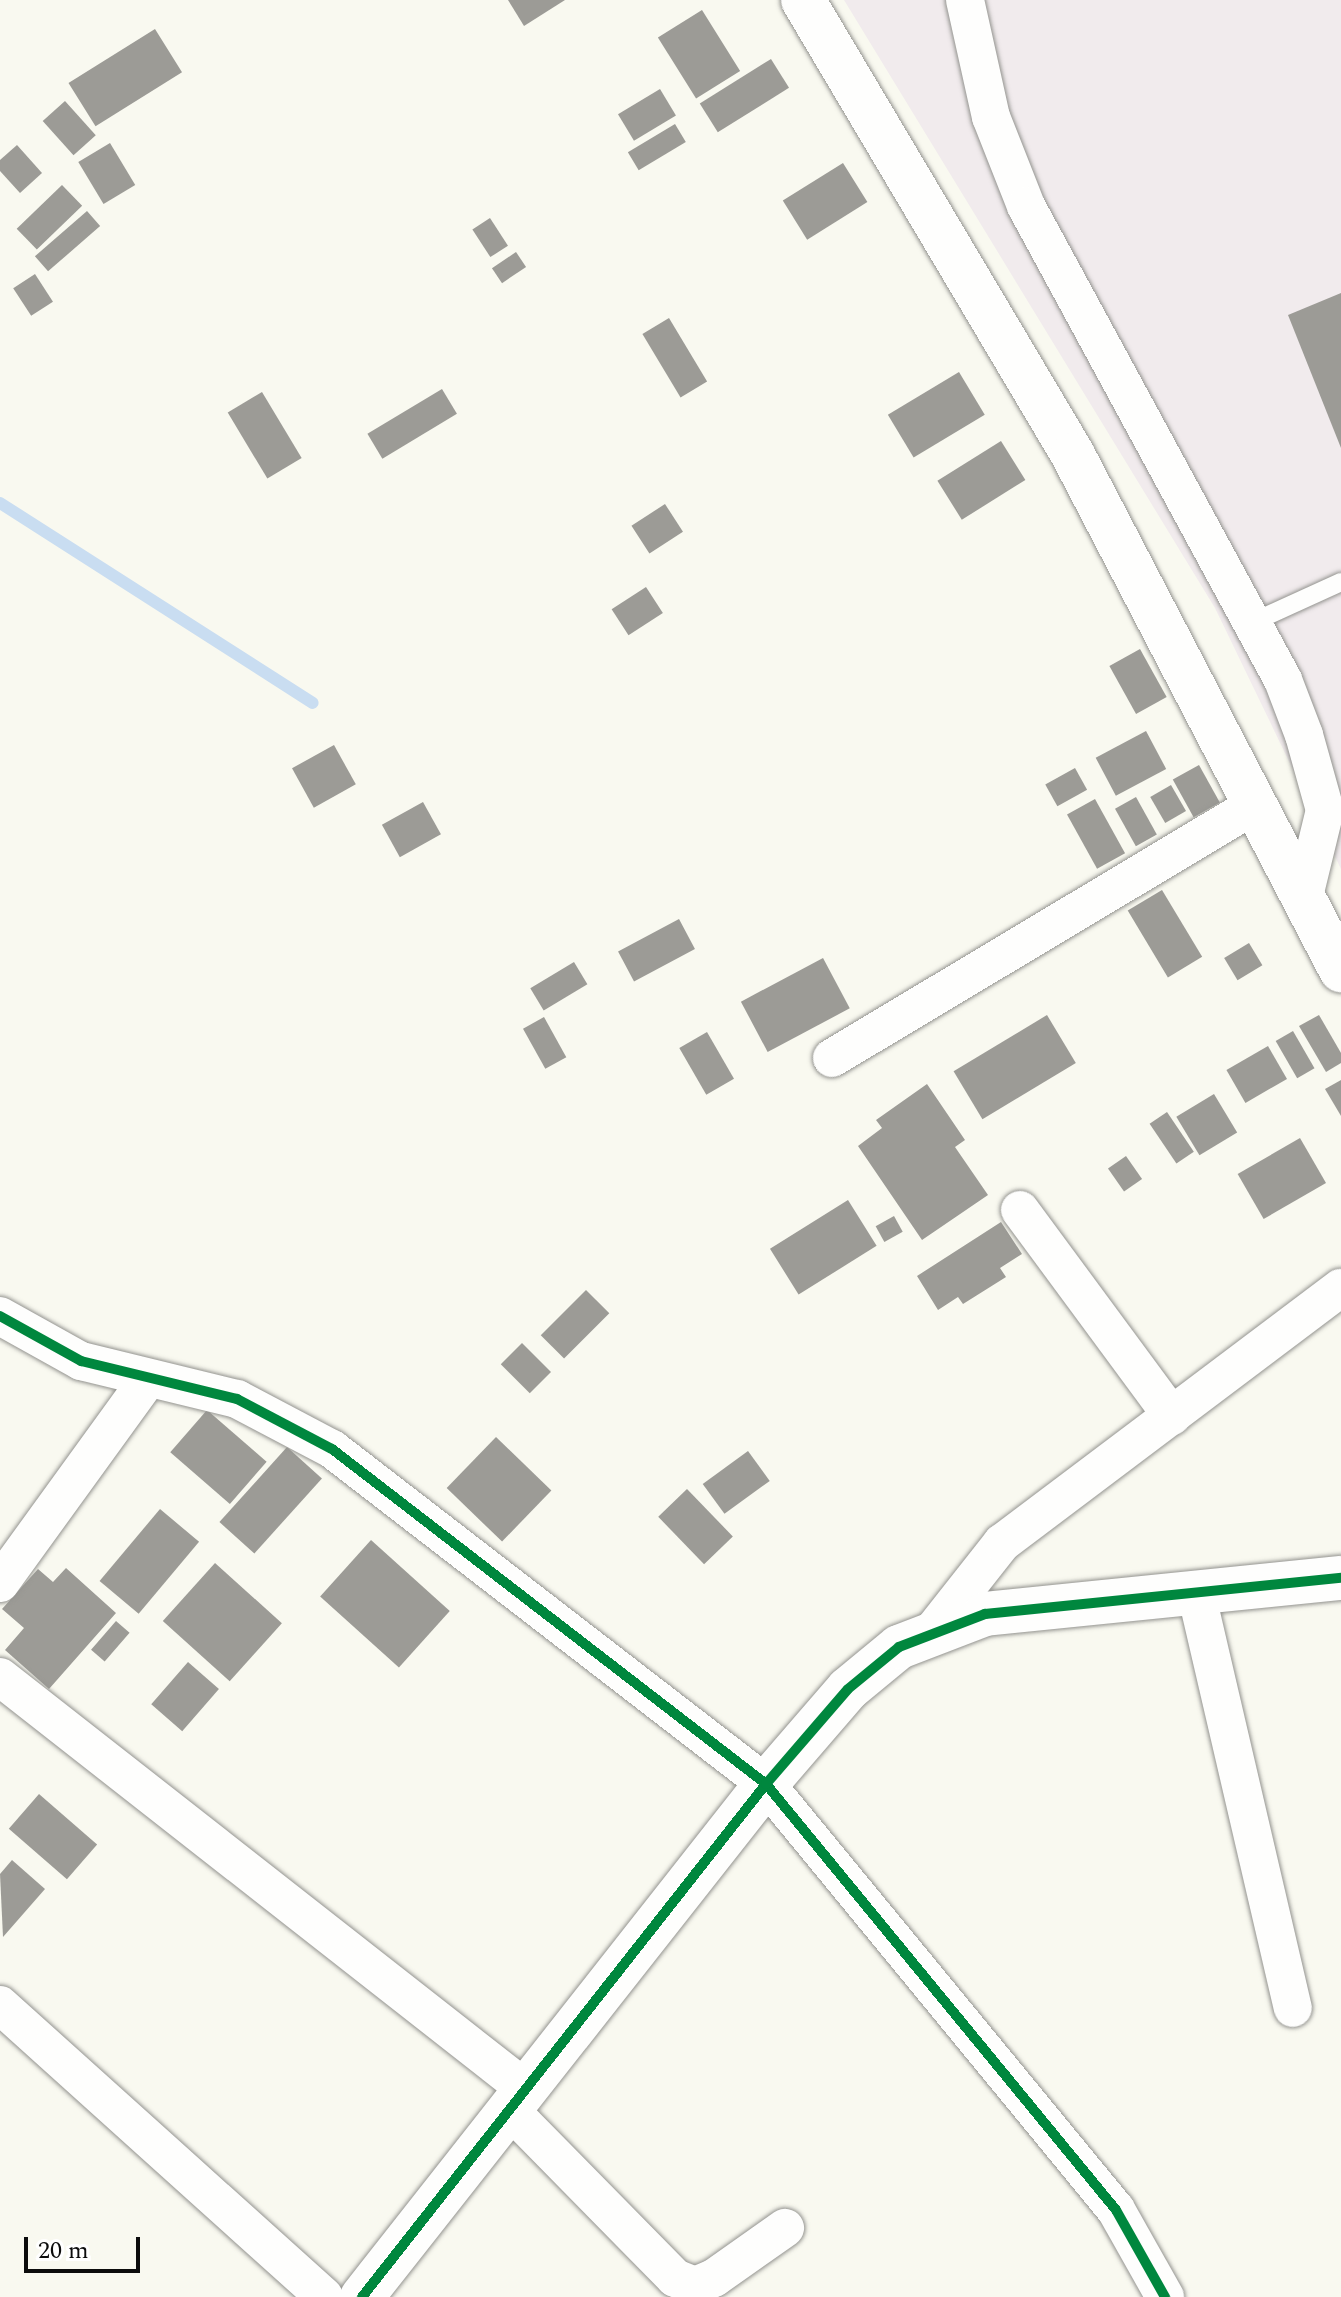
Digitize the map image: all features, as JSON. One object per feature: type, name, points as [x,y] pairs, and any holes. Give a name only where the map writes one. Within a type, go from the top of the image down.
[{"type":"street","points":[[803,0],[1073,455],[1341,970]]},
{"type":"street","points":[[965,0],[991,117],[1026,206],[1283,680],[1321,784],[1325,810],[1304,896]]},
{"type":"street","points":[[832,1058],[1257,804]]},
{"type":"street","points":[[1020,1210],[1172,1416]]},
{"type":"street","points":[[362,2297],[515,2098],[766,1784],[848,1689],[934,1629],[1002,1543],[1341,1288]]},
{"type":"street","points":[[0,1316],[81,1361],[146,1381],[237,1399],[332,1449],[766,1784],[1116,2210],[1165,2297]]},
{"type":"street","points":[[0,1583],[146,1381]]},
{"type":"street","points":[[934,1629],[985,1614],[1341,1578]]},
{"type":"street","points":[[1196,1592],[1293,2008]]},
{"type":"street","points":[[0,1677],[515,2098],[675,2278],[695,2286],[714,2278],[785,2228]]},
{"type":"street","points":[[0,2005],[324,2297]]},
{"type":"lane","points":[[1251,623],[1341,582]]},
{"type":"shaded area","points":[[844,0],[1341,0],[1341,869],[1215,608]]},
{"type":"building","points":[[508,0],[565,0],[524,26]]},
{"type":"building","points":[[702,10],[740,71],[696,99],[658,38]]},
{"type":"building","points":[[155,29],[182,72],[96,126],[68,83]]},
{"type":"building","points":[[771,59],[789,88],[718,132],[700,104]]},
{"type":"building","points":[[660,89],[676,116],[634,141],[618,114]]},
{"type":"building","points":[[65,101],[96,135],[73,155],[43,121]]},
{"type":"building","points":[[675,124],[686,142],[639,170],[628,152]]},
{"type":"building","points":[[110,143],[135,185],[104,204],[78,162]]},
{"type":"building","points":[[17,145],[42,173],[20,193],[0,171],[0,160]]},
{"type":"building","points":[[843,163],[867,202],[807,240],[783,201]]},
{"type":"building","points":[[62,185],[82,206],[37,250],[17,229]]},
{"type":"building","points":[[87,211],[100,226],[48,271],[35,256]]},
{"type":"building","points":[[490,218],[508,246],[490,257],[472,229]]},
{"type":"building","points":[[516,252],[526,267],[502,283],[492,268]]},
{"type":"building","points":[[35,274],[53,302],[31,316],[13,288]]},
{"type":"building","points":[[1341,293],[1341,448],[1288,315]]},
{"type":"building","points":[[669,318],[707,381],[681,397],[642,334]]},
{"type":"building","points":[[959,372],[985,415],[914,458],[888,415]]},
{"type":"building","points":[[442,389],[457,414],[382,459],[367,434]]},
{"type":"building","points":[[262,392],[302,458],[267,479],[228,413]]},
{"type":"building","points":[[1001,441],[1025,480],[962,520],[937,481]]},
{"type":"building","points":[[665,504],[683,532],[649,553],[631,526]]},
{"type":"building","points":[[646,587],[663,613],[628,635],[612,609]]},
{"type":"building","points":[[1140,649],[1167,697],[1136,714],[1109,666]]},
{"type":"building","points":[[1146,731],[1166,769],[1116,796],[1096,758]]},
{"type":"building","points":[[334,745],[356,784],[314,808],[292,768]]},
{"type":"building","points":[[1199,765],[1220,803],[1194,817],[1173,780]]},
{"type":"building","points":[[1075,768],[1087,790],[1057,806],[1045,784]]},
{"type":"building","points":[[1171,785],[1186,811],[1165,823],[1150,797]]},
{"type":"building","points":[[1136,797],[1157,835],[1136,846],[1115,809]]},
{"type":"building","points":[[1095,799],[1125,853],[1097,869],[1067,815]]},
{"type":"building","points":[[423,802],[441,834],[400,857],[382,825]]},
{"type":"building","points":[[1162,890],[1202,957],[1168,977],[1128,911]]},
{"type":"building","points":[[679,919],[695,949],[634,981],[618,951]]},
{"type":"building","points":[[1249,943],[1262,965],[1238,980],[1224,958]]},
{"type":"building","points":[[823,958],[850,1008],[768,1052],[741,1002]]},
{"type":"building","points":[[574,962],[587,984],[544,1011],[530,988]]},
{"type":"building","points":[[1047,1015],[1076,1063],[982,1119],[954,1071]]},
{"type":"building","points":[[1319,1015],[1341,1053],[1341,1063],[1326,1072],[1299,1026]]},
{"type":"building","points":[[544,1017],[566,1057],[545,1069],[523,1029]]},
{"type":"building","points":[[1293,1031],[1314,1068],[1297,1078],[1276,1041]]},
{"type":"building","points":[[707,1032],[734,1079],[706,1095],[679,1048]]},
{"type":"building","points":[[1268,1046],[1287,1079],[1245,1103],[1226,1070]]},
{"type":"building","points":[[1341,1080],[1341,1116],[1325,1089]]},
{"type":"building","points":[[927,1084],[965,1140],[955,1147],[988,1195],[922,1240],[858,1146],[882,1128],[876,1120]]},
{"type":"building","points":[[1214,1094],[1237,1133],[1199,1155],[1176,1117]]},
{"type":"building","points":[[1167,1112],[1194,1152],[1176,1164],[1150,1124]]},
{"type":"building","points":[[1300,1138],[1326,1183],[1264,1219],[1238,1174]]},
{"type":"building","points":[[1126,1156],[1142,1179],[1124,1192],[1108,1169]]},
{"type":"building","points":[[848,1200],[877,1246],[799,1295],[770,1249]]},
{"type":"building","points":[[894,1216],[903,1232],[884,1242],[876,1226]]},
{"type":"building","points":[[1001,1222],[1022,1254],[1000,1268],[1006,1277],[963,1304],[958,1297],[938,1310],[917,1276]]},
{"type":"building","points":[[586,1290],[609,1313],[564,1359],[541,1335]]},
{"type":"building","points":[[522,1343],[551,1372],[530,1393],[501,1364]]},
{"type":"building","points":[[207,1410],[267,1462],[230,1504],[170,1452]]},
{"type":"building","points":[[496,1437],[551,1490],[502,1542],[447,1488]]},
{"type":"building","points":[[287,1447],[322,1478],[254,1554],[219,1522]]},
{"type":"building","points":[[748,1451],[770,1481],[724,1514],[703,1484]]},
{"type":"building","points":[[687,1489],[733,1536],[704,1564],[658,1517]]},
{"type":"building","points":[[160,1509],[199,1542],[139,1614],[100,1581]]},
{"type":"building","points":[[371,1540],[450,1611],[399,1667],[320,1596]]},
{"type":"building","points":[[215,1563],[282,1623],[230,1681],[163,1621]]},
{"type":"building","points":[[66,1568],[116,1613],[49,1689],[5,1650],[24,1628],[2,1609],[38,1569],[53,1582]]},
{"type":"building","points":[[116,1621],[130,1633],[105,1661],[91,1650]]},
{"type":"building","points":[[188,1662],[219,1689],[182,1731],[151,1704]]},
{"type":"building","points":[[39,1794],[97,1845],[67,1879],[9,1829]]},
{"type":"building","points":[[12,1860],[45,1889],[3,1937],[0,1874]]},
{"type":"waterway","points":[[0,503],[313,703]]},
{"type":"cycle path","points":[[0,1316],[81,1361],[237,1399],[332,1449],[766,1784],[1116,2210],[1165,2297]]},
{"type":"cycle path","points":[[362,2297],[766,1784],[848,1689],[899,1647],[985,1614],[1341,1578]]}]
